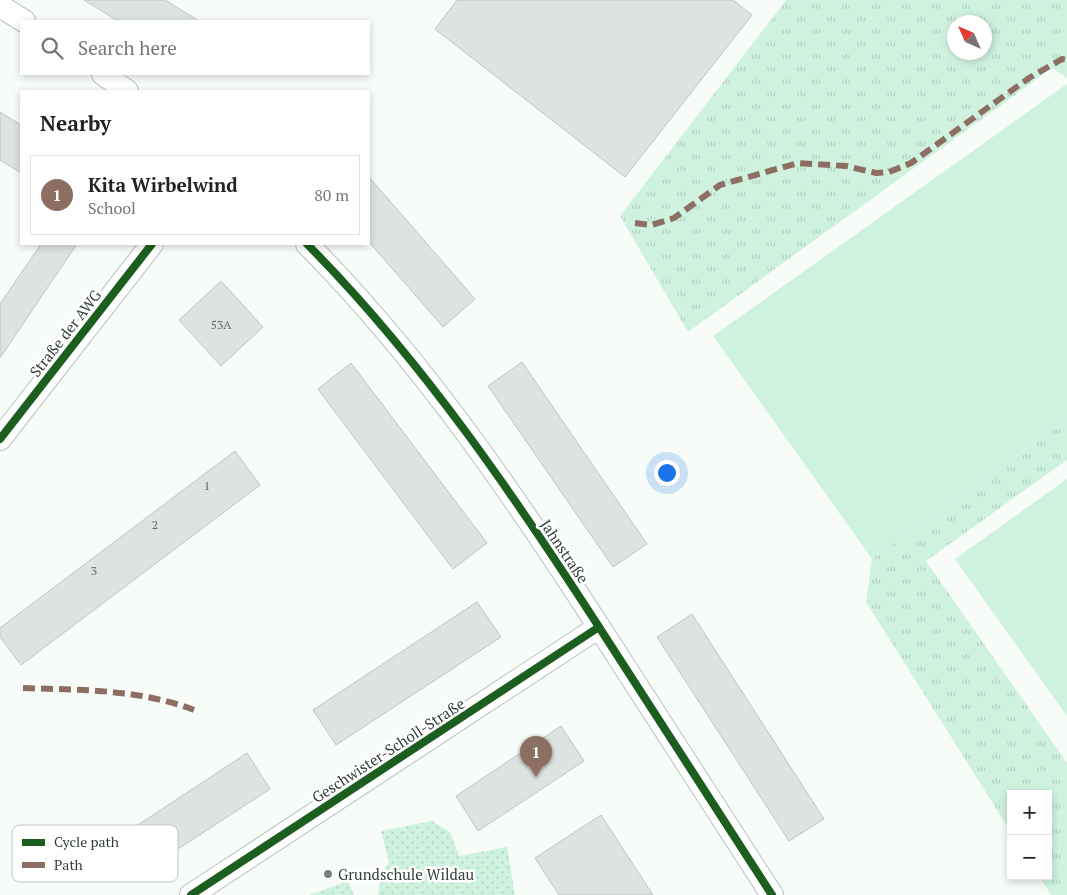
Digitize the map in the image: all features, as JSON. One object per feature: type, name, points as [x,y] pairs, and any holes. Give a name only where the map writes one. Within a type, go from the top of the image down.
[{"type":"street","points":[[0,6],[22,20]]},
{"type":"street","points":[[104,75],[126,90]]},
{"type":"street","name":"Straße der AWG","points":[[0,439],[151,245]]},
{"type":"street","name":"Jahnstraße","points":[[308,245],[370,312],[425,377],[539,535],[772,895]]},
{"type":"street","name":"Geschwister-Scholl-Straße","points":[[191,895],[599,627]]},
{"type":"green space","points":[[786,0],[1067,0],[1067,78],[1052,68],[688,332],[620,216]]},
{"type":"green space","points":[[1067,84],[1067,420],[872,559],[713,336]]},
{"type":"green space","points":[[1067,420],[1067,460],[926,561],[1067,763],[1067,895],[1051,895],[1042,880],[1052,880],[1052,790],[1007,790],[1007,826],[866,602],[872,559]]},
{"type":"green space","points":[[1067,479],[1067,716],[955,559]]},
{"type":"green space","points":[[432,821],[450,832],[459,856],[507,847],[515,895],[378,895],[380,877],[389,862],[381,831]]},
{"type":"green space","points":[[348,881],[354,895],[309,895]]},
{"type":"building","points":[[84,0],[165,0],[197,20],[116,20]]},
{"type":"building","points":[[457,0],[733,0],[752,15],[625,177],[435,29]]},
{"type":"building","points":[[0,112],[20,124],[20,172],[0,160]]},
{"type":"building","points":[[370,178],[475,299],[443,327],[370,243]]},
{"type":"building","points":[[40,245],[76,245],[0,358],[0,304]]},
{"type":"building","points":[[221,281],[263,327],[221,366],[179,320]]},
{"type":"building","points":[[522,362],[647,544],[613,567],[488,386]]},
{"type":"building","points":[[351,363],[487,543],[453,569],[318,389]]},
{"type":"building","points":[[235,451],[260,485],[21,665],[0,637],[0,628]]},
{"type":"building","points":[[477,602],[501,637],[336,745],[313,710]]},
{"type":"building","points":[[692,614],[824,819],[789,841],[657,637]]},
{"type":"building","points":[[561,726],[584,761],[478,831],[456,796]]},
{"type":"building","points":[[247,753],[270,789],[178,849],[178,825],[138,825]]},
{"type":"building","points":[[601,815],[653,895],[559,895],[535,858]]},
{"type":"marked path","points":[[635,223],[652,225],[674,218],[720,185],[798,163],[846,166],[876,173],[889,172],[911,163],[1029,78],[1062,59],[1067,60]]},
{"type":"marked path","points":[[23,688],[88,690],[131,694],[173,703],[194,710]]},
{"type":"cycle path","points":[[0,439],[151,245]]},
{"type":"cycle path","points":[[308,245],[391,336],[468,434],[574,589],[772,895]]},
{"type":"cycle path","points":[[191,895],[599,627]]},
{"type":"place","name":"Kita Wirbelwind","points":[[536,777]]},
{"type":"place","name":"Grundschule Wildau","points":[[328,874]]}]
